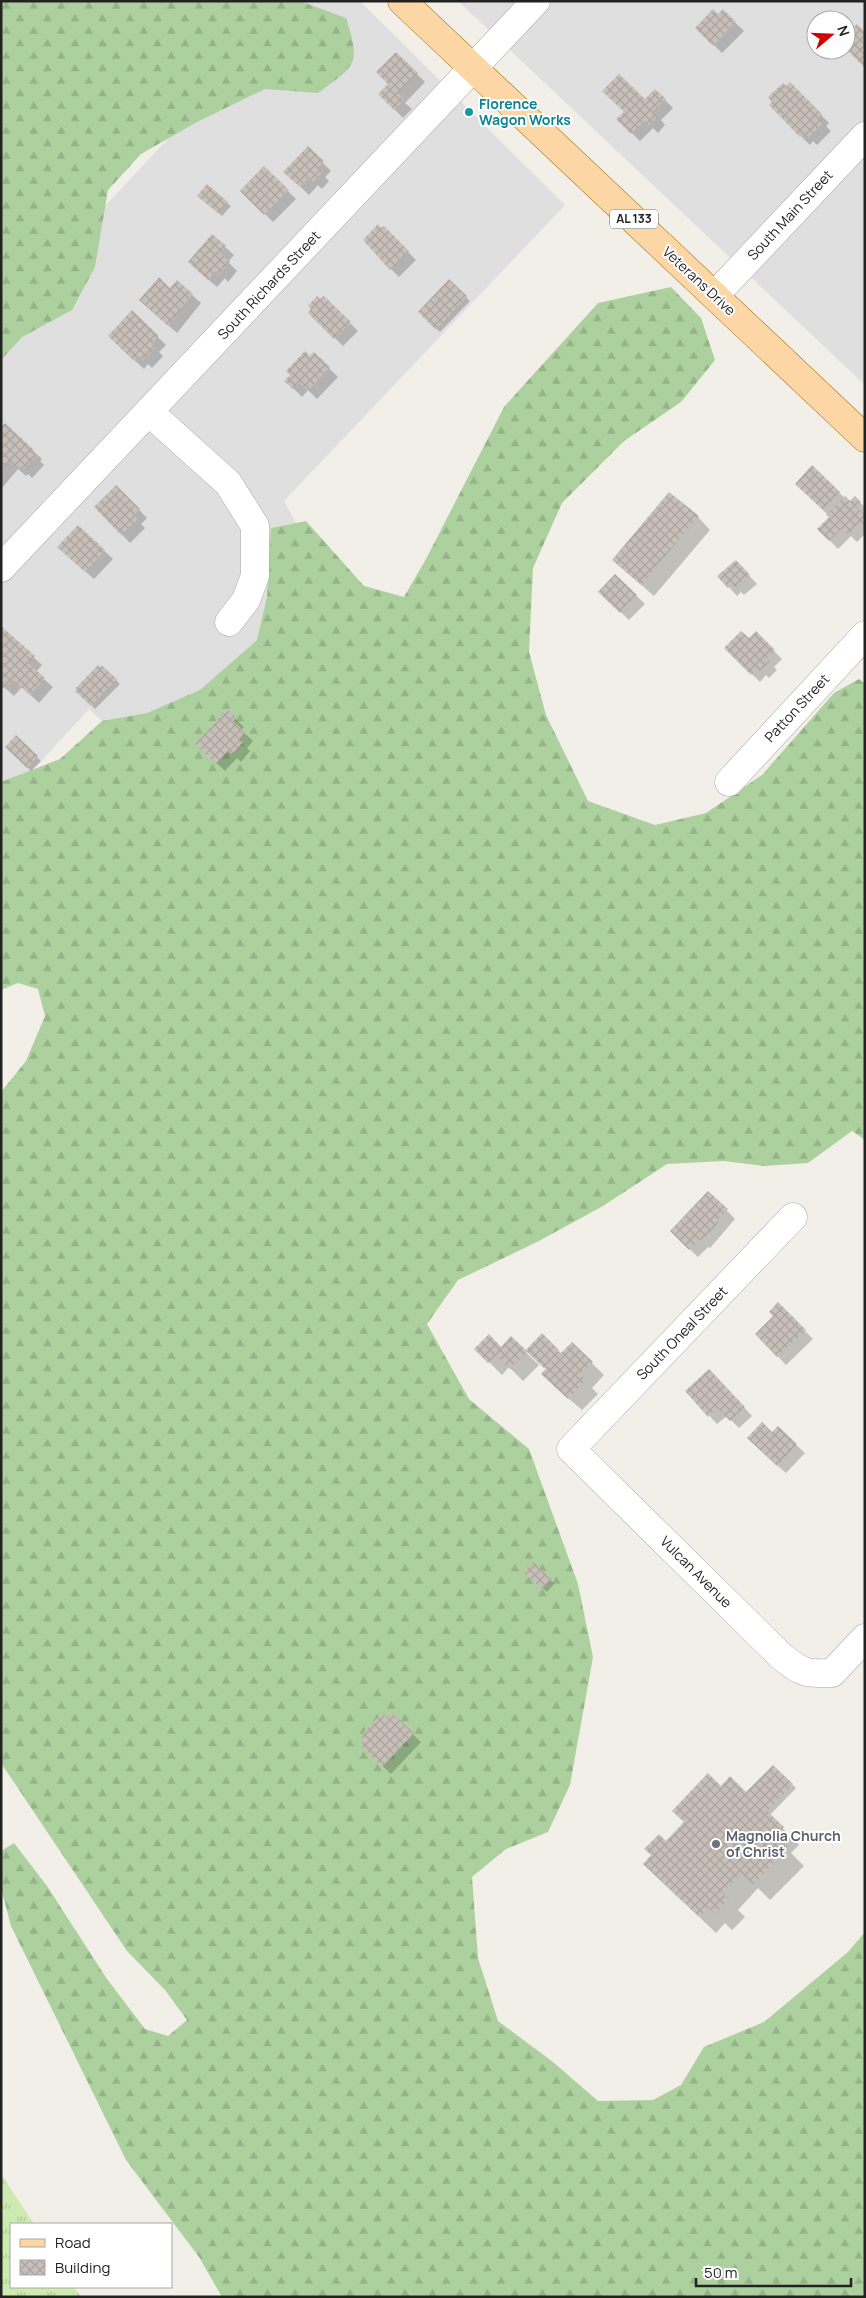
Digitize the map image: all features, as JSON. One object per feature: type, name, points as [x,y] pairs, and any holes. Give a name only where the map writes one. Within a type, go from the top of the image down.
[{"type":"main road","name":"Veterans Drive","points":[[402,1],[865,438]]},
{"type":"street","name":"South Richards Street","points":[[1,568],[536,1]]},
{"type":"street","name":"South Main Street","points":[[715,295],[865,136]]},
{"type":"street","points":[[149,412],[228,482],[255,526],[255,576],[246,600],[229,622]]},
{"type":"street","name":"Patton Street","points":[[729,782],[862,644]]},
{"type":"street","name":"South Oneal Street","points":[[571,1449],[793,1217]]},
{"type":"street","name":"Vulcan Avenue","points":[[571,1449],[781,1656],[800,1671],[812,1674],[832,1673],[865,1638]]},
{"type":"shaded area","points":[[297,1],[360,1],[565,205],[284,501],[361,640],[199,812],[89,709],[1,805],[1,317]]},
{"type":"shaded area","points":[[458,1],[865,1],[865,385]]},
{"type":"green space","points":[[1,1],[300,1],[346,18],[351,34],[354,55],[348,69],[318,93],[265,89],[197,122],[141,154],[108,190],[95,267],[72,310],[22,337],[1,360]]},
{"type":"green space","points":[[671,287],[701,318],[715,360],[681,402],[624,441],[562,503],[533,568],[529,652],[546,715],[588,801],[655,825],[706,813],[762,775],[834,693],[859,679],[865,684],[865,1140],[852,1131],[808,1163],[764,1166],[724,1161],[667,1164],[603,1206],[537,1242],[458,1280],[427,1324],[469,1399],[529,1449],[578,1584],[593,1657],[570,1785],[548,1832],[506,1849],[472,1877],[478,1958],[498,2021],[553,2062],[598,2101],[653,2100],[681,2085],[704,2047],[764,2022],[848,1952],[865,1932],[865,2297],[222,2297],[199,2257],[126,2160],[11,1926],[1,1888],[1,1851],[14,1843],[47,1886],[107,1979],[145,2029],[168,2036],[187,2020],[165,1990],[127,1951],[1,1763],[1,1092],[26,1061],[45,1016],[38,989],[18,983],[1,990],[1,782],[60,759],[102,721],[147,713],[200,690],[257,640],[267,597],[271,528],[306,521],[364,586],[404,597],[426,559],[504,407],[598,303]]},
{"type":"green space","points":[[1,2174],[33,2223],[10,2223],[10,2288],[75,2288],[81,2297],[1,2297]]},
{"type":"building","points":[[713,9],[718,14],[723,9],[736,22],[713,46],[695,28]]},
{"type":"building","points":[[856,25],[865,32],[865,68],[856,59]]},
{"type":"building","points":[[396,52],[418,73],[398,93],[404,100],[394,110],[378,94],[388,84],[376,72]]},
{"type":"building","points":[[619,74],[645,99],[655,89],[666,99],[653,111],[658,116],[649,125],[644,121],[631,134],[616,119],[624,112],[602,91]]},
{"type":"building","points":[[790,82],[822,114],[819,117],[824,122],[808,138],[804,133],[800,137],[769,105],[772,102],[768,97],[783,83],[786,86]]},
{"type":"building","points":[[308,146],[324,161],[318,168],[322,172],[313,182],[309,177],[300,187],[283,172]]},
{"type":"building","points":[[264,166],[289,190],[264,215],[240,191]]},
{"type":"building","points":[[207,184],[228,202],[218,213],[197,196]]},
{"type":"building","points":[[378,224],[381,228],[384,226],[409,251],[390,270],[363,240]]},
{"type":"building","points":[[212,234],[226,246],[220,253],[230,262],[219,274],[216,271],[208,280],[188,262]]},
{"type":"building","points":[[159,277],[170,288],[177,280],[193,294],[168,326],[139,300]]},
{"type":"building","points":[[449,279],[467,296],[436,330],[418,312]]},
{"type":"building","points":[[317,296],[320,299],[324,296],[351,322],[334,339],[308,313],[311,309],[308,306]]},
{"type":"building","points":[[132,310],[159,336],[152,343],[156,347],[143,360],[139,356],[134,361],[108,336]]},
{"type":"building","points":[[305,351],[310,356],[314,352],[330,367],[308,391],[299,383],[293,389],[284,381],[290,375],[286,371]]},
{"type":"building","points":[[5,423],[34,450],[32,452],[36,456],[23,470],[9,462],[1,471],[1,427]]},
{"type":"building","points":[[812,465],[840,492],[823,510],[795,484]]},
{"type":"building","points":[[116,485],[140,509],[134,515],[138,519],[121,535],[94,507]]},
{"type":"building","points":[[669,492],[699,516],[641,585],[612,560]]},
{"type":"building","points":[[845,496],[850,501],[855,496],[861,502],[856,506],[865,515],[863,520],[865,524],[860,528],[857,525],[848,535],[841,529],[829,541],[817,529],[829,517],[826,515]]},
{"type":"building","points":[[78,525],[105,550],[85,572],[57,547]]},
{"type":"building","points":[[736,560],[750,575],[735,588],[732,584],[728,588],[717,576]]},
{"type":"building","points":[[615,574],[637,595],[620,613],[598,592]]},
{"type":"building","points":[[1,626],[35,656],[28,663],[45,678],[30,695],[13,680],[5,689],[1,685]]},
{"type":"building","points":[[741,631],[749,638],[756,631],[775,650],[767,658],[770,661],[760,671],[757,668],[751,675],[724,648]]},
{"type":"building","points":[[98,665],[100,667],[101,665],[117,679],[91,706],[75,691]]},
{"type":"building","points":[[227,709],[236,717],[233,721],[245,732],[239,739],[243,742],[232,754],[228,751],[216,764],[195,744]]},
{"type":"building","points":[[16,735],[38,756],[27,768],[5,747]]},
{"type":"building","points":[[708,1191],[728,1209],[717,1221],[719,1222],[701,1241],[699,1239],[689,1250],[670,1231]]},
{"type":"building","points":[[778,1302],[806,1330],[777,1357],[755,1334],[773,1316],[769,1312]]},
{"type":"building","points":[[542,1333],[559,1350],[557,1351],[560,1354],[572,1342],[593,1362],[580,1374],[586,1380],[568,1399],[541,1374],[552,1360],[544,1368],[527,1352],[510,1369],[496,1355],[488,1363],[474,1349],[489,1334],[501,1347],[511,1336],[526,1350]]},
{"type":"building","points":[[709,1369],[745,1407],[730,1421],[718,1408],[708,1417],[685,1391]]},
{"type":"building","points":[[762,1422],[772,1432],[778,1426],[797,1444],[777,1466],[747,1438]]},
{"type":"building","points":[[533,1562],[552,1579],[542,1589],[523,1572]]},
{"type":"building","points":[[391,1712],[414,1733],[382,1767],[360,1745],[365,1740],[360,1736],[382,1713],[386,1717]]},
{"type":"building","name":"Magnolia Church of Christ","points":[[773,1765],[793,1784],[767,1811],[784,1827],[775,1836],[788,1848],[753,1885],[741,1873],[722,1893],[729,1899],[715,1914],[708,1908],[699,1917],[643,1864],[651,1855],[644,1849],[659,1834],[666,1841],[684,1822],[672,1811],[708,1773],[721,1786],[730,1776],[746,1792]]},
{"type":"place","name":"Florence Wagon Works","points":[[469,112]]},
{"type":"place","name":"Magnolia Church of Christ","points":[[716,1844]]}]
